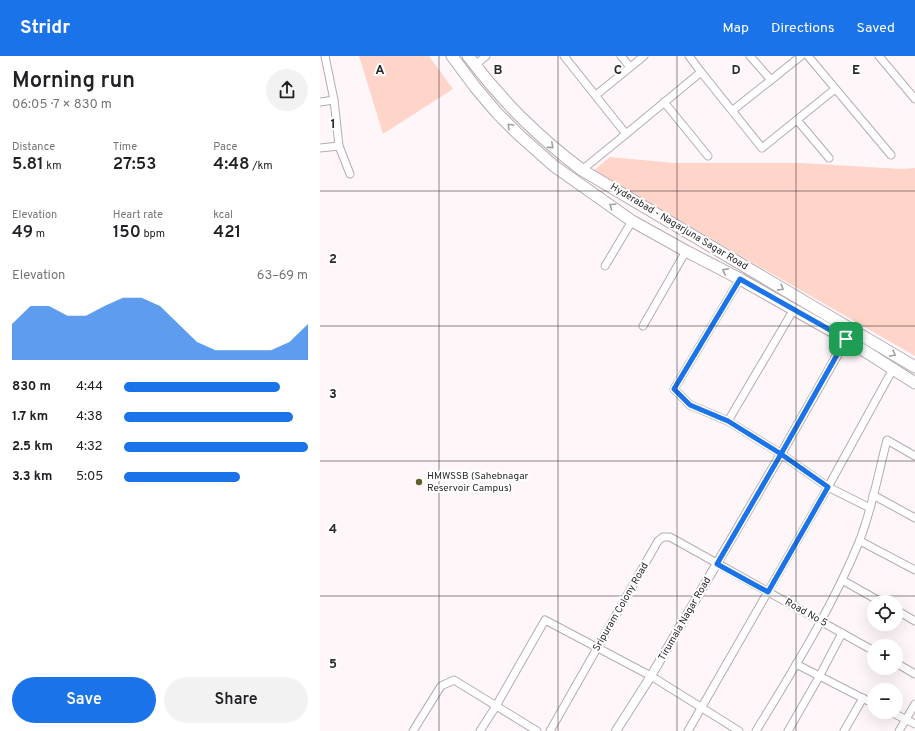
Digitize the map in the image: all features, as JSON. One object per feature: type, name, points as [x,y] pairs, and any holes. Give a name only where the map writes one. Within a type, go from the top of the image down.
[{"type":"main road","name":"Hyderabad - Nagarjuna Sagar Road","points":[[452,56],[497,113],[519,135],[554,166],[632,221],[794,309],[915,367]]},
{"type":"main road","name":"Hyderabad - Nagarjuna Sagar Road","points":[[471,60],[506,104],[554,148],[582,170],[848,334],[893,369],[915,383]]},
{"type":"street","points":[[325,56],[334,100],[339,146],[350,174]]},
{"type":"street","points":[[471,60],[486,56]]},
{"type":"street","points":[[564,56],[626,134]]},
{"type":"street","points":[[621,56],[630,67]]},
{"type":"street","points":[[596,96],[644,56]]},
{"type":"street","points":[[689,56],[762,148],[835,89]]},
{"type":"street","points":[[750,56],[771,80]]},
{"type":"street","points":[[733,110],[801,56]]},
{"type":"street","points":[[808,56],[891,155]]},
{"type":"street","points":[[884,57],[914,97]]},
{"type":"street","points":[[582,170],[702,72]]},
{"type":"street","points":[[320,102],[334,100]]},
{"type":"street","points":[[664,102],[708,156]]},
{"type":"street","points":[[797,120],[829,158]]},
{"type":"street","points":[[320,148],[339,146]]},
{"type":"street","points":[[605,266],[632,221]]},
{"type":"street","points":[[643,326],[686,251]]},
{"type":"street","points":[[740,279],[674,389],[690,405],[728,421],[781,454],[828,487],[870,508]]},
{"type":"street","points":[[728,421],[794,309]]},
{"type":"street","name":"Tirumala Nagar Road","points":[[616,731],[652,676],[781,454],[848,334]]},
{"type":"street","points":[[688,731],[828,487],[893,369]]},
{"type":"street","points":[[756,731],[820,621],[842,580],[860,541],[887,440],[915,456]]},
{"type":"street","points":[[873,495],[915,518]]},
{"type":"street","name":"Sripuram Colony Road","points":[[550,731],[658,541],[663,537],[670,537],[717,564]]},
{"type":"street","points":[[860,541],[915,570]]},
{"type":"street","name":"Road No 5","points":[[717,564],[867,647]]},
{"type":"street","points":[[842,580],[869,595]]},
{"type":"street","points":[[903,614],[915,621]]},
{"type":"street","points":[[480,731],[545,620],[652,676],[739,731]]},
{"type":"street","points":[[788,731],[842,633]]},
{"type":"street","points":[[796,664],[867,700]]},
{"type":"street","points":[[903,667],[915,674]]},
{"type":"street","points":[[413,731],[441,686],[454,680],[537,731]]},
{"type":"street","points":[[844,731],[863,698]]},
{"type":"street","points":[[899,731],[915,704]]},
{"type":"street","points":[[903,718],[915,724]]},
{"type":"shaded area","points":[[359,56],[429,56],[453,89],[383,134]]},
{"type":"shaded area","points":[[610,157],[674,163],[802,163],[900,169],[915,168],[915,356],[593,171]]},
{"type":"place","name":"HMWSSB (Sahebnagar Reservoir Campus)","points":[[419,482]]},
{"type":"route","points":[[846,339],[740,279],[674,389],[690,405],[728,421],[781,454],[717,564],[768,592],[828,487],[781,454],[846,339]]}]
